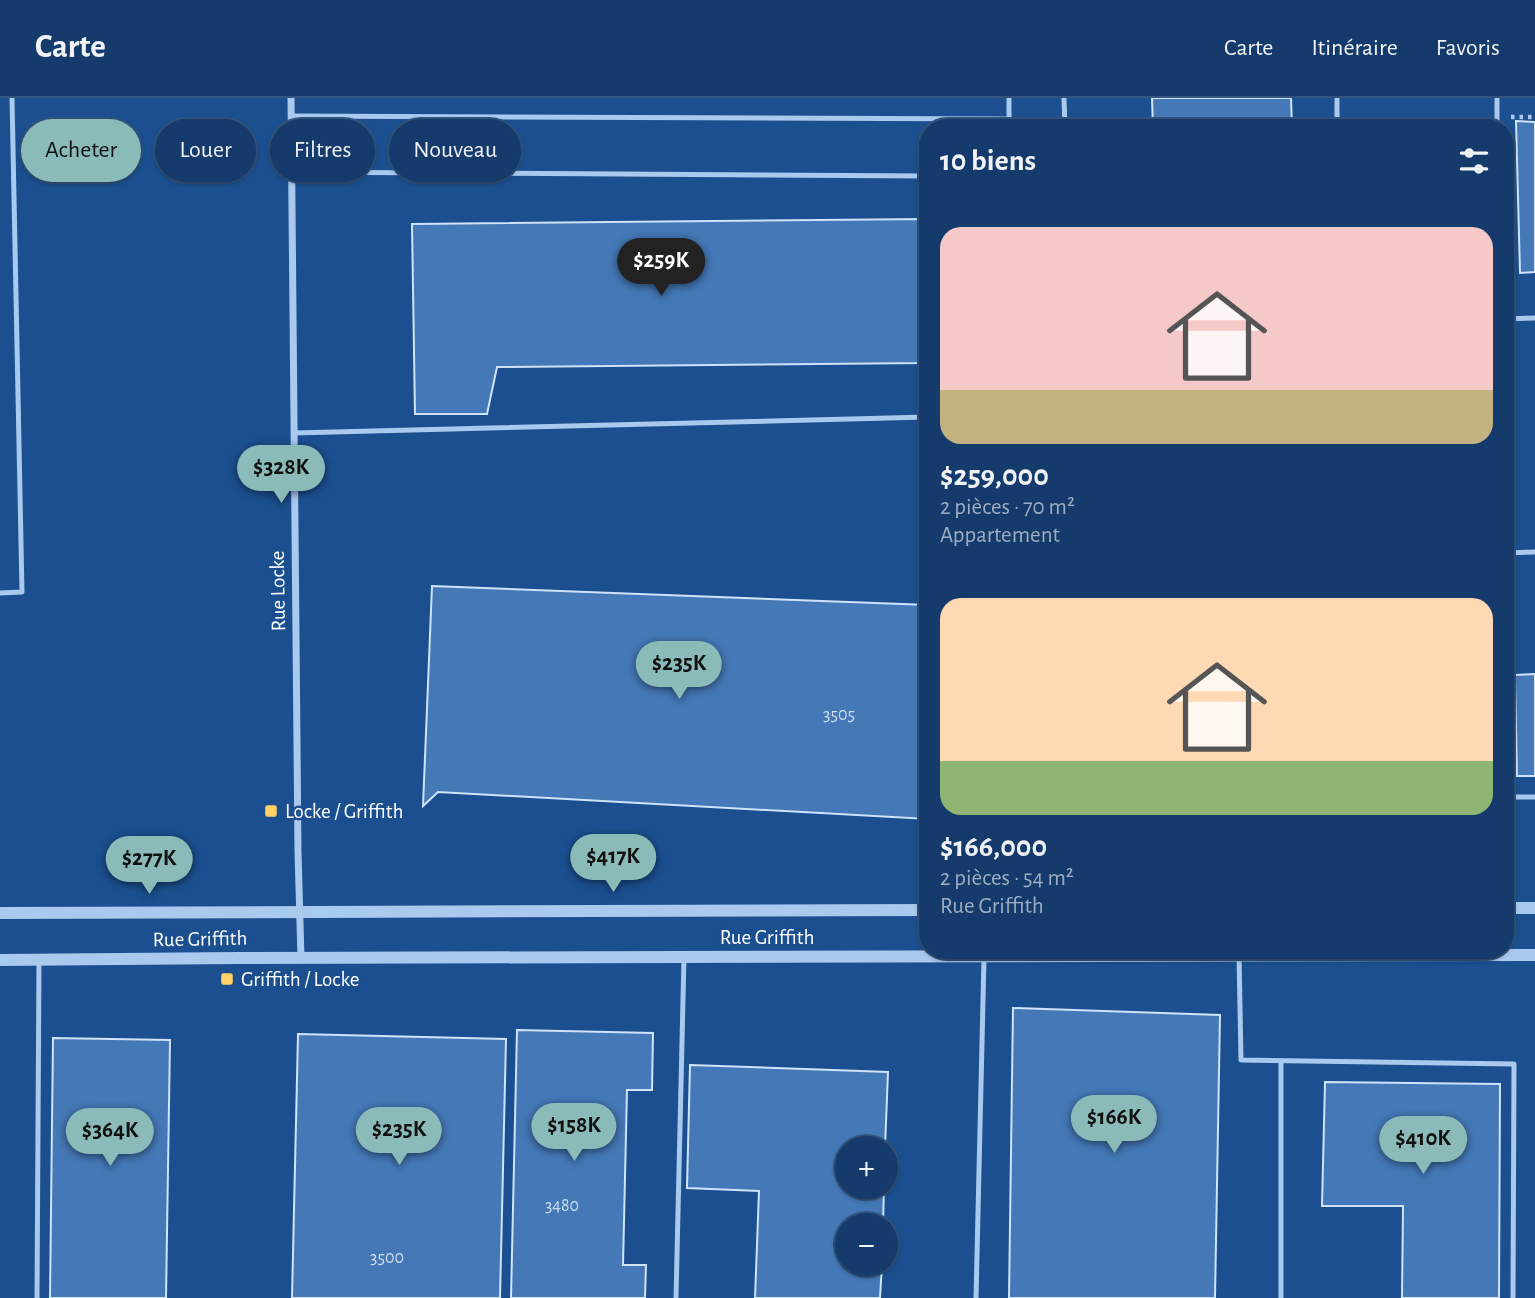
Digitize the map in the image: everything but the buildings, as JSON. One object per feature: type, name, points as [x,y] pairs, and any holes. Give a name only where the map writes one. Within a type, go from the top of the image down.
[{"type":"street","name":"Rue Locke","points":[[291,98],[291,116]]},
{"type":"street","name":"Rue Locke","points":[[291,182],[301,958]]},
{"type":"street","points":[[1514,908],[1535,908]]},
{"type":"street","name":"Rue Griffith","points":[[0,913],[919,910]]},
{"type":"street","name":"Rue Griffith","points":[[1514,955],[1535,955]]},
{"type":"street","name":"Rue Griffith","points":[[0,960],[919,956]]},
{"type":"lane","points":[[0,593],[22,592],[12,98]]},
{"type":"lane","points":[[291,116],[1009,119],[1009,98]]},
{"type":"lane","points":[[1064,98],[1065,119]]},
{"type":"lane","points":[[1337,98],[1337,119]]},
{"type":"lane","points":[[1497,98],[1497,119]]},
{"type":"lane","points":[[375,173],[919,176]]},
{"type":"lane","points":[[1514,319],[1535,318]]},
{"type":"lane","points":[[294,432],[919,417]]},
{"type":"lane","points":[[1514,553],[1535,552]]},
{"type":"lane","points":[[1514,797],[1535,797]]},
{"type":"lane","points":[[676,1298],[684,957]]},
{"type":"lane","points":[[976,1298],[984,959]]},
{"type":"lane","points":[[1239,959],[1241,1060],[1514,1064],[1513,1298]]},
{"type":"lane","points":[[37,1298],[40,961]]},
{"type":"lane","points":[[1281,1061],[1281,1298]]},
{"type":"path","points":[[1512,117],[1535,117]]},
{"type":"place","name":"Locke / Griffith","points":[[271,811]]},
{"type":"place","name":"Griffith / Locke","points":[[227,979]]}]
